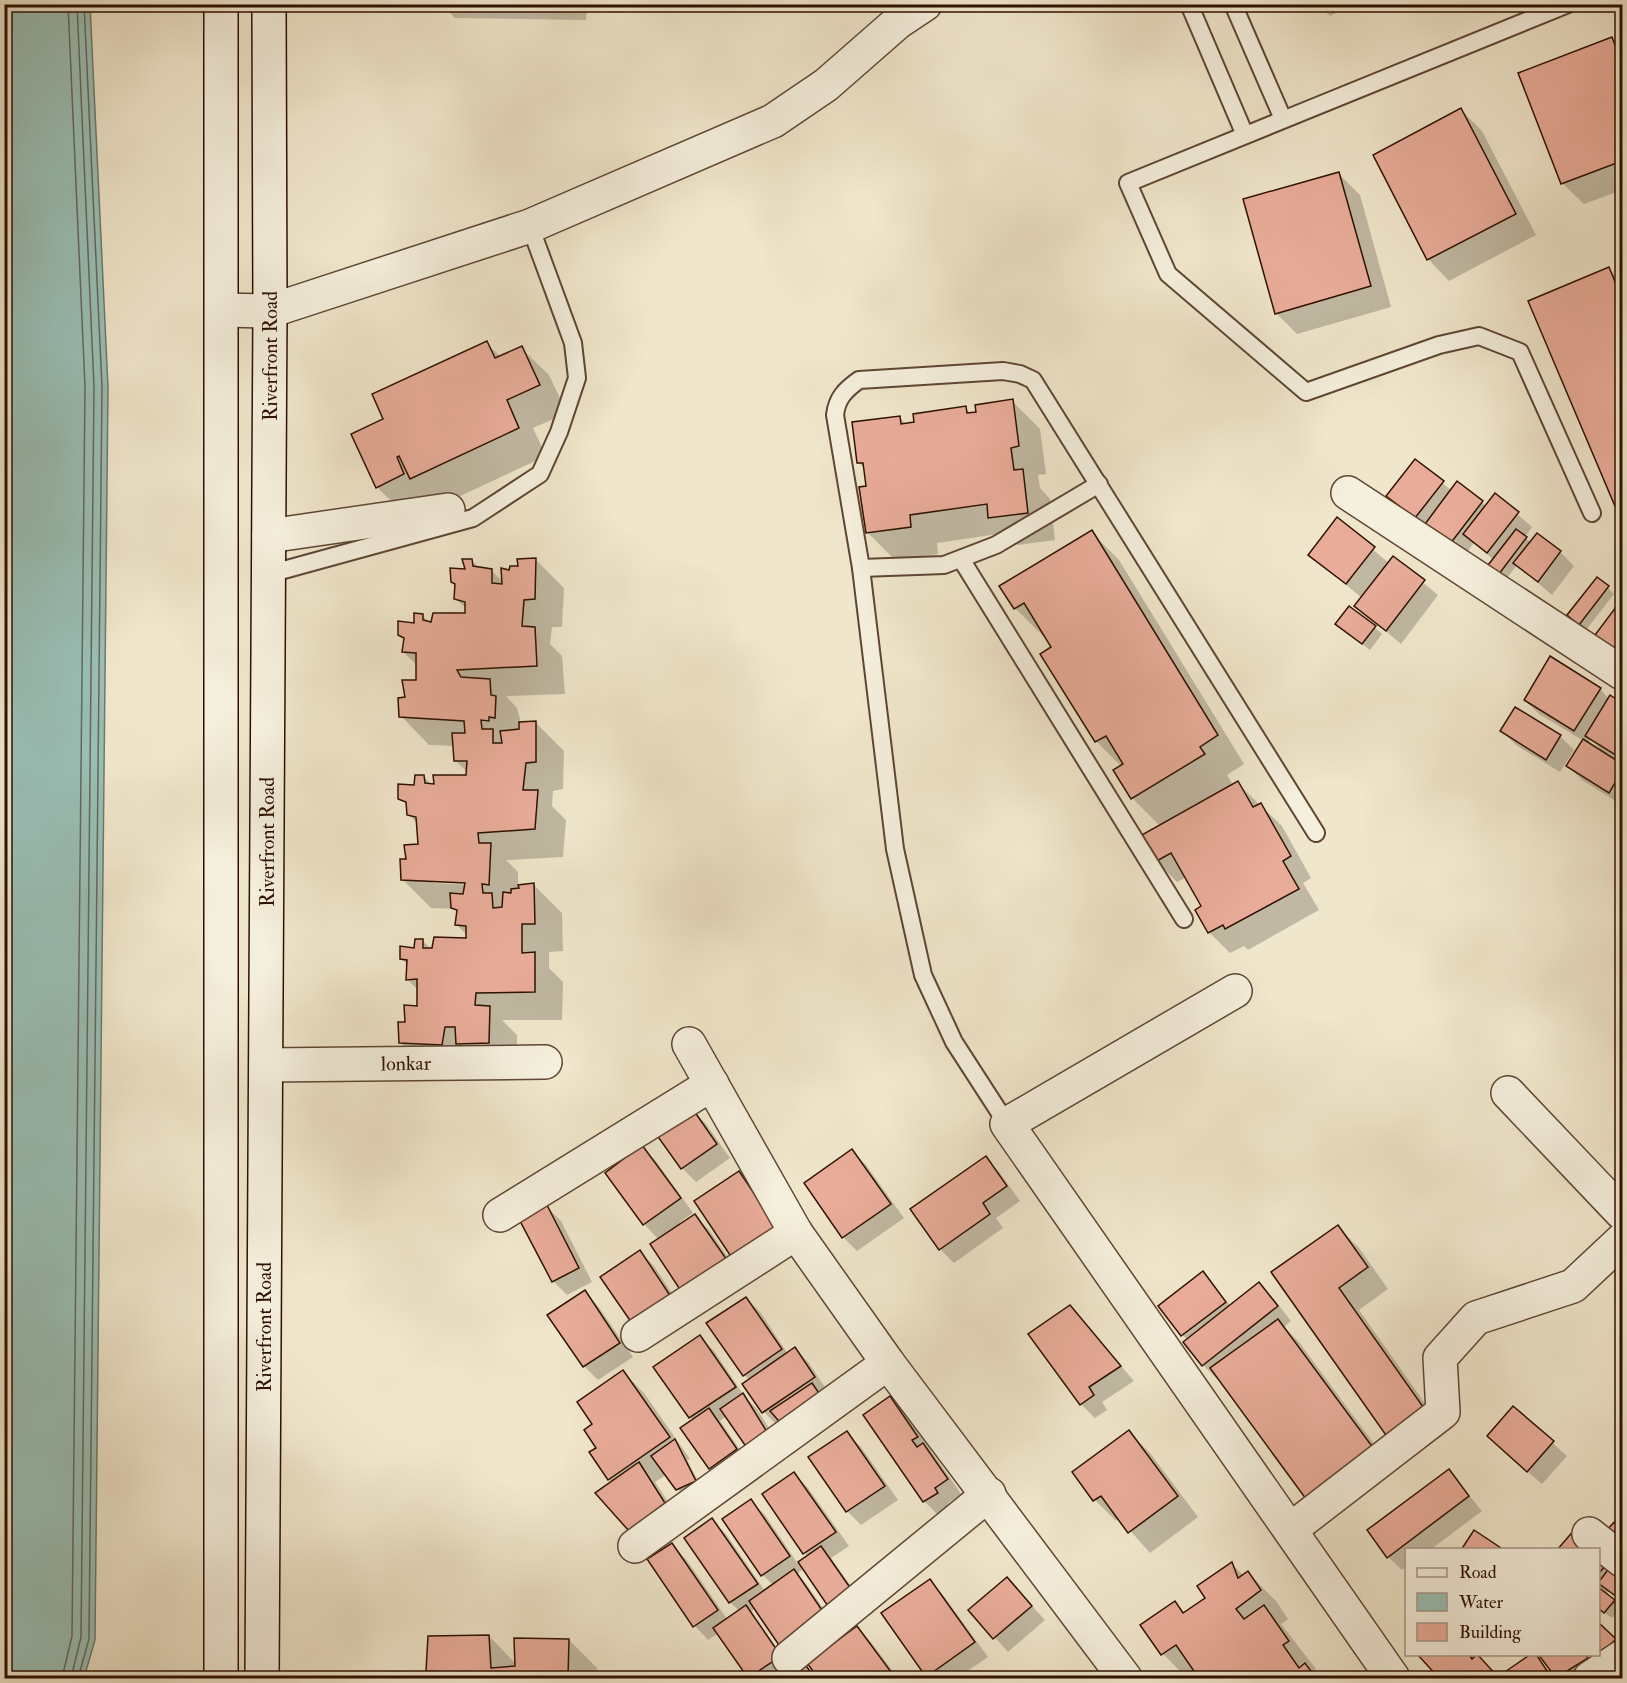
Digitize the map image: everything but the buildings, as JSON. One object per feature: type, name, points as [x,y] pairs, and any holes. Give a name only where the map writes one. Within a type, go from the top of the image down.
[{"type":"street","points":[[221,4],[222,1678]]},
{"type":"street","name":"Riverfront Road","points":[[262,1678],[269,574],[269,4]]},
{"type":"street","points":[[222,310],[270,310],[530,225],[773,121],[826,85],[898,22],[925,4]]},
{"type":"street","points":[[1348,493],[1623,673]]},
{"type":"street","points":[[269,536],[448,510]]},
{"type":"street","points":[[1235,991],[1007,1124],[1393,1678]]},
{"type":"street","points":[[690,1044],[796,1233],[888,1363],[1125,1678]]},
{"type":"street","name":"lonkar","points":[[266,1065],[545,1062]]},
{"type":"street","points":[[500,1215],[712,1084]]},
{"type":"street","points":[[1508,1093],[1623,1213]]},
{"type":"street","points":[[638,1335],[796,1233]]},
{"type":"street","points":[[1290,1530],[1443,1412],[1440,1358],[1476,1318],[1573,1286],[1623,1240]]},
{"type":"street","points":[[635,1546],[888,1363]]},
{"type":"street","points":[[789,1658],[988,1494]]},
{"type":"street","points":[[1589,1534],[1623,1560]]},
{"type":"street","points":[[1590,1678],[1623,1657]]},
{"type":"lane","points":[[1189,4],[1245,135]]},
{"type":"lane","points":[[1233,4],[1283,119]]},
{"type":"lane","points":[[1568,4],[1128,183],[1168,273],[1306,392],[1439,345],[1479,336],[1520,352],[1592,513]]},
{"type":"lane","points":[[269,574],[473,518],[540,474],[560,432],[577,378],[573,343],[530,225]]},
{"type":"lane","points":[[1007,1124],[954,1042],[923,975],[895,849],[861,568],[835,416],[836,404],[846,390],[859,380],[1003,371],[1020,374],[1033,380],[1316,833]]},
{"type":"lane","points":[[861,568],[944,565],[961,559],[996,545],[1099,484]]},
{"type":"lane","points":[[961,559],[1184,919]]},
{"type":"water","points":[[5,4],[90,5],[108,387],[95,1640],[84,1678],[4,1678]]}]
